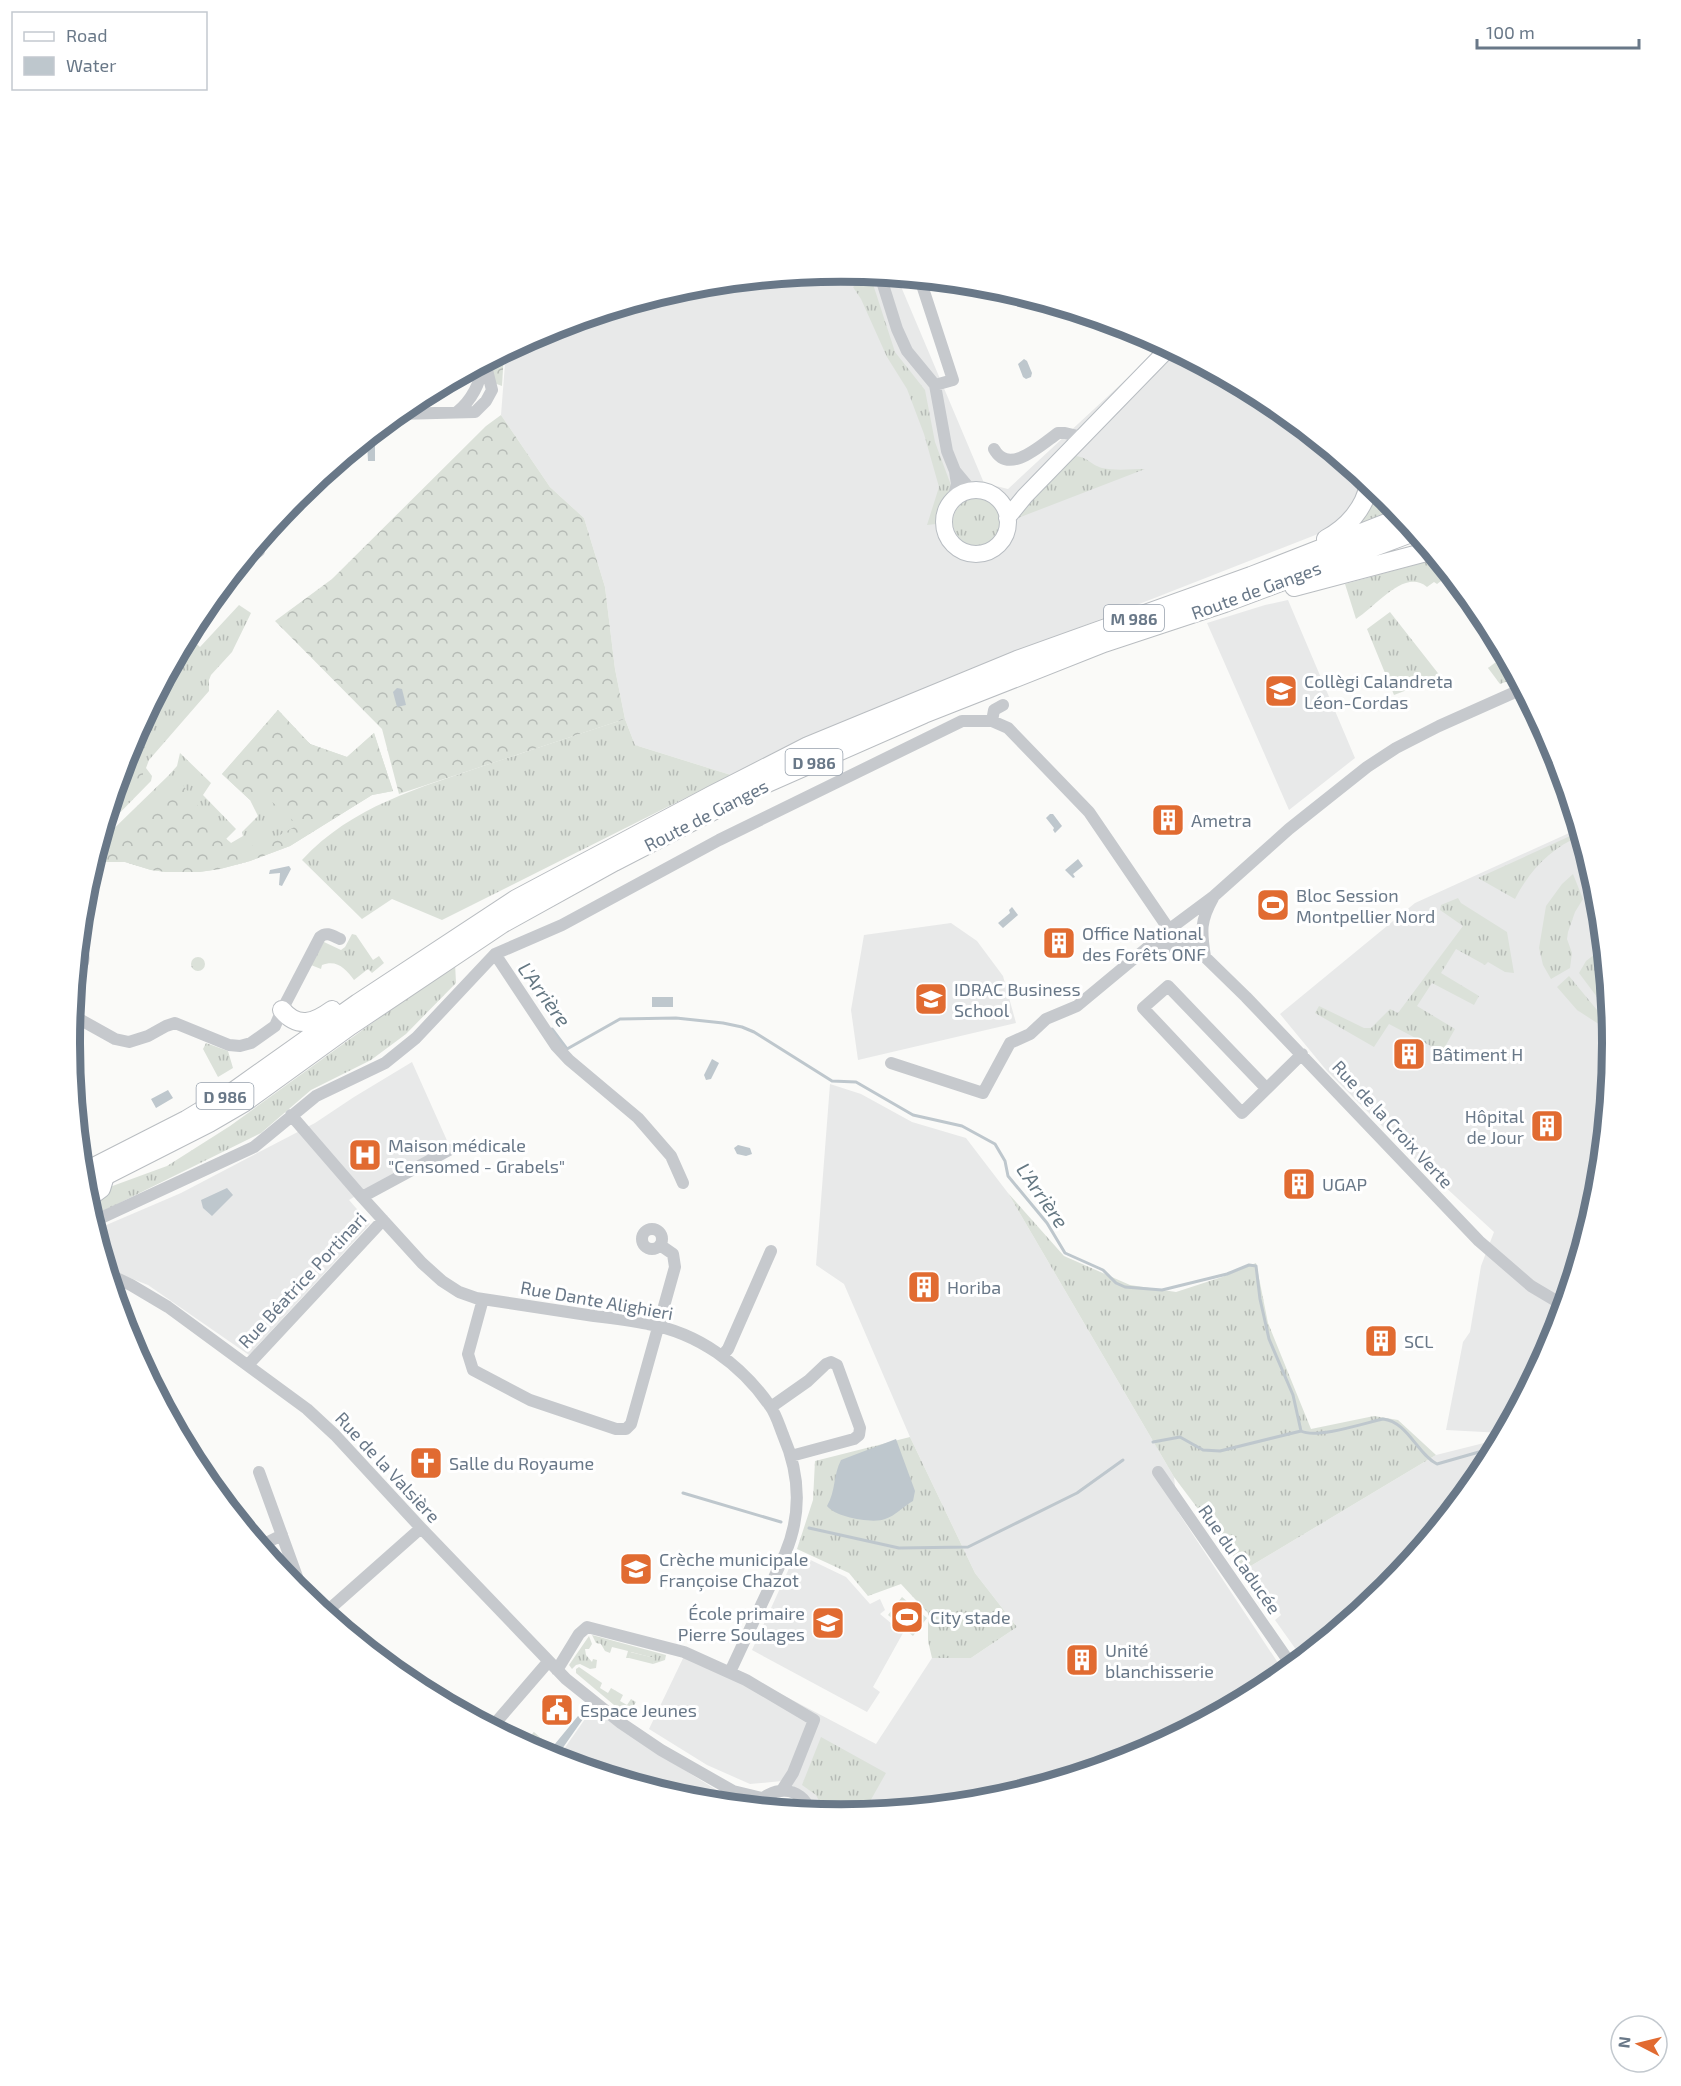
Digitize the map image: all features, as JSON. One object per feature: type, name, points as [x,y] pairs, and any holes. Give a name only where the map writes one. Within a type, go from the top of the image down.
[{"type":"main road","name":"M 986","points":[[1251,576],[1341,531],[1367,494]]},
{"type":"main road","name":"Route de Ganges","points":[[90,1169],[186,1120],[234,1091],[358,1003],[516,899],[808,746],[1017,660],[1251,576],[1394,521]]},
{"type":"main road","name":"Route de Ganges","points":[[93,1182],[244,1102],[350,1026],[502,924],[614,862],[765,784],[924,714],[1104,642],[1225,603],[1407,535]]},
{"type":"main road","points":[[1225,603],[1318,582],[1423,553]]},
{"type":"main road","points":[[282,1010],[292,1020],[308,1022],[318,1019],[345,1001],[358,1003]]},
{"type":"street","points":[[883,284],[897,329],[907,351],[935,386],[957,484],[944,519],[948,538],[961,550],[979,554],[990,551],[1004,537],[1007,528],[1005,509],[1000,500],[982,490],[961,493],[953,499]]},
{"type":"street","points":[[923,287],[953,380],[935,386]]},
{"type":"street","points":[[1007,518],[1025,496],[1163,354]]},
{"type":"street","points":[[413,413],[475,412],[490,394],[492,387],[486,370]]},
{"type":"street","points":[[457,412],[479,382],[481,373]]},
{"type":"street","points":[[994,449],[998,457],[1007,461],[1024,457],[1058,433],[1065,432],[1082,437]]},
{"type":"street","points":[[955,471],[971,490]]},
{"type":"street","points":[[1000,500],[1025,496]]},
{"type":"street","points":[[891,1063],[983,1093],[1010,1043],[1030,1034],[1046,1019],[1077,1006],[1171,928],[1214,896],[1289,829],[1367,767],[1396,748],[1431,730],[1515,692]]},
{"type":"street","points":[[100,1219],[254,1147],[291,1114],[316,1096],[385,1063],[401,1052],[495,954],[562,926],[719,840],[962,721],[992,720],[994,710],[1003,705]]},
{"type":"street","name":"Rue de la Croix Verte","points":[[992,720],[1008,728],[1089,812],[1161,918],[1205,957],[1302,1054],[1479,1241],[1531,1286],[1556,1301]]},
{"type":"street","points":[[1205,957],[1202,921],[1214,896]]},
{"type":"street","points":[[80,1019],[122,1041],[134,1042],[175,1023],[221,1042],[240,1046],[251,1043],[271,1030],[278,1021],[320,937],[330,934],[340,939]]},
{"type":"street","points":[[1127,966],[1145,958],[1156,948],[1189,944]]},
{"type":"street","points":[[495,954],[556,1046],[569,1060],[638,1118],[671,1156],[684,1183]]},
{"type":"street","points":[[1266,1088],[1168,986],[1143,1008],[1242,1113],[1302,1054]]},
{"type":"street","name":"Rue Dante Alighieri","points":[[291,1114],[383,1220],[442,1281],[459,1292],[483,1299],[658,1326],[699,1341],[722,1356],[748,1379],[771,1407],[796,1474],[797,1511],[792,1539],[730,1672]]},
{"type":"street","points":[[362,1197],[449,1150]]},
{"type":"street","points":[[95,1194],[102,1189],[106,1176]]},
{"type":"street","name":"Rue Béatrice Portinari","points":[[248,1365],[383,1220]]},
{"type":"street","points":[[483,1299],[468,1354],[473,1370],[530,1400],[616,1430],[626,1429],[631,1424],[675,1267],[673,1254],[660,1245]]},
{"type":"street","points":[[722,1356],[728,1349],[771,1251]]},
{"type":"street","name":"Rue de la Valsière","points":[[117,1278],[168,1307],[307,1409],[336,1435],[553,1666],[627,1727],[661,1750],[733,1791]]},
{"type":"street","points":[[771,1407],[808,1381],[826,1364],[831,1362],[837,1365],[860,1428],[859,1435],[854,1439],[791,1456]]},
{"type":"street","points":[[259,1472],[296,1575]]},
{"type":"street","name":"Rue du Caducée","points":[[1158,1472],[1287,1659]]},
{"type":"street","points":[[331,1608],[421,1528]]},
{"type":"street","points":[[266,1543],[282,1535]]},
{"type":"street","points":[[497,1722],[553,1666],[587,1627],[684,1652],[746,1680],[814,1720],[793,1773],[782,1790]]},
{"type":"street","points":[[793,1773],[795,1793]]},
{"type":"street","points":[[761,1799],[768,1793],[782,1790],[795,1793],[805,1803]]},
{"type":"street","points":[[733,1791],[748,1798]]},
{"type":"street","points":[[733,1791],[738,1796]]},
{"type":"shaded area","points":[[840,282],[890,284],[900,285],[984,483],[1008,489],[1157,351],[1221,384],[1263,410],[1304,439],[1360,488],[1358,497],[1336,527],[1037,644],[731,775],[635,745],[625,719],[615,669],[605,587],[584,518],[550,487],[501,415],[505,359],[596,322],[692,297],[741,289]]},
{"type":"shaded area","name":"Collègi Calandreta Léon-Cordas","points":[[1288,600],[1355,758],[1289,810],[1207,623]]},
{"type":"shaded area","points":[[1572,832],[1587,895],[1600,993],[1602,1043],[1595,1142],[1576,1240],[1561,1288],[1544,1334],[1523,1380],[1495,1433],[1446,1430],[1463,1342],[1470,1332],[1481,1266],[1494,1232],[1417,1161],[1327,1071],[1280,1014],[1415,903]]},
{"type":"shaded area","name":"IDRAC Business School","points":[[951,923],[977,941],[1003,976],[1016,1023],[858,1060],[851,1010],[864,935]]},
{"type":"shaded area","points":[[412,1062],[449,1145],[349,1200],[370,1224],[249,1355],[148,1285],[115,1272],[102,1227],[181,1193],[315,1123]]},
{"type":"shaded area","points":[[830,1084],[861,1094],[912,1122],[966,1138],[1008,1193],[1174,1477],[1178,1512],[1279,1665],[1221,1702],[1177,1726],[1132,1746],[1085,1764],[1037,1778],[940,1797],[890,1802],[813,1803],[803,1791],[782,1781],[750,1784],[707,1765],[649,1729],[687,1650],[747,1676],[876,1744],[932,1658],[971,1658],[1017,1627],[975,1573],[910,1437],[844,1284],[816,1265]]},
{"type":"shaded area","points":[[1489,1442],[1444,1506],[1413,1545],[1379,1581],[1297,1652],[1275,1620],[1281,1615],[1276,1605],[1269,1609],[1244,1570],[1436,1455]]},
{"type":"shaded area","name":"École primaire Pierre Soulages","points":[[796,1553],[846,1577],[870,1604],[880,1599],[885,1610],[880,1614],[903,1633],[873,1687],[880,1692],[867,1712],[752,1650]]},
{"type":"shaded area","points":[[592,1709],[723,1794],[644,1778],[562,1751]]},
{"type":"green space","points":[[858,283],[873,283],[895,352],[925,390],[935,442],[952,488],[940,507],[936,524],[927,525],[939,487],[924,434],[907,389],[887,357],[861,299],[853,287]]},
{"type":"green space","points":[[504,360],[502,386],[494,383],[491,367]]},
{"type":"green space","points":[[501,415],[550,487],[584,518],[605,587],[615,669],[625,719],[399,794],[382,729],[275,621],[332,579],[486,426]]},
{"type":"green space","points":[[1072,456],[1082,457],[1107,469],[1145,469],[1018,518],[1020,513]]},
{"type":"green space","points":[[1369,496],[1389,515],[1354,528]]},
{"type":"green space","points":[[972,498],[982,498],[994,505],[1001,517],[1001,527],[994,539],[982,546],[972,546],[957,535],[953,527],[953,517],[964,502]]},
{"type":"green space","points":[[1429,561],[1443,579],[1427,587],[1418,582],[1409,582],[1400,586],[1390,591],[1356,619],[1345,584]]},
{"type":"green space","points":[[239,605],[251,613],[232,652],[211,675],[209,691],[149,760],[146,768],[152,776],[151,781],[113,819],[137,752],[158,706],[194,642],[200,647]]},
{"type":"green space","points":[[1390,612],[1441,677],[1394,695],[1367,629]]},
{"type":"green space","points":[[194,642],[199,647],[182,661]]},
{"type":"green space","points":[[1498,660],[1509,680],[1500,684],[1488,668]]},
{"type":"green space","points":[[1267,677],[1273,678],[1276,685],[1281,685],[1283,690],[1277,697],[1274,693],[1269,692],[1264,681]]},
{"type":"green space","points":[[278,710],[310,744],[347,757],[374,733],[393,791],[372,795],[290,846],[220,869],[199,872],[166,872],[125,862],[101,862],[109,833],[177,766],[180,753],[211,783],[203,795],[236,829],[226,839],[231,843],[243,836],[242,832],[258,816],[250,800],[222,774]]},
{"type":"green space","points":[[278,710],[310,744],[347,757],[374,733],[393,791],[372,795],[290,846],[220,869],[199,872],[166,872],[125,862],[101,862],[106,844],[180,781],[211,824],[239,851],[276,837],[298,825],[261,792],[250,800],[222,774]]},
{"type":"green space","points":[[625,719],[635,745],[731,775],[442,920],[392,899],[362,919],[302,860],[342,826],[388,801],[436,782]]},
{"type":"green space","points":[[141,744],[146,744],[143,752],[143,777],[126,783],[137,752]]},
{"type":"green space","points":[[1573,835],[1574,839],[1550,854],[1534,870],[1515,899],[1478,878]]},
{"type":"green space","points":[[1573,874],[1583,899],[1575,912],[1568,932],[1567,939],[1572,953],[1570,968],[1551,979],[1543,965],[1539,948],[1546,906],[1562,884]]},
{"type":"green space","points":[[1458,898],[1461,903],[1507,932],[1514,973],[1505,972],[1488,962],[1485,965],[1456,949],[1441,973],[1479,996],[1474,1005],[1432,983],[1417,1006],[1455,1029],[1442,1052],[1389,1024],[1374,1047],[1315,1013],[1319,1006],[1364,1028],[1371,1028],[1390,1009],[1398,1013],[1463,926],[1440,910],[1441,905]]},
{"type":"green space","points":[[352,934],[356,935],[373,960],[379,956],[384,963],[372,973],[368,969],[354,980],[337,964],[327,963],[322,965],[321,969],[311,965],[324,942],[341,950]]},
{"type":"green space","points":[[1596,953],[1600,1001],[1579,973],[1586,961]]},
{"type":"green space","points":[[198,957],[203,959],[205,964],[203,969],[198,971],[193,969],[191,964],[193,959]]},
{"type":"green space","points":[[455,963],[456,983],[406,1034],[371,1060],[311,1090],[261,1133],[99,1213],[96,1200],[107,1188],[167,1166],[230,1126]]},
{"type":"green space","points":[[1569,976],[1601,1015],[1601,1026],[1577,1010],[1557,987]]},
{"type":"green space","points":[[206,1043],[228,1051],[233,1068],[218,1077],[203,1049]]},
{"type":"green space","points":[[1008,1193],[1064,1256],[1130,1285],[1176,1292],[1256,1263],[1268,1323],[1311,1429],[1374,1416],[1398,1420],[1436,1455],[1244,1570],[1174,1477]]},
{"type":"green space","points":[[910,1437],[975,1573],[1017,1627],[971,1658],[932,1658],[928,1641],[928,1613],[901,1584],[868,1596],[849,1573],[797,1549],[813,1500],[815,1461]]},
{"type":"green space","name":"City stade","points":[[902,1597],[927,1618],[913,1636],[888,1615]]},
{"type":"green space","points":[[592,1635],[666,1655],[665,1660],[653,1664],[654,1658],[631,1652],[629,1658],[626,1658],[628,1651],[612,1647],[610,1653],[605,1651],[601,1644],[596,1643]]},
{"type":"green space","points":[[589,1636],[592,1644],[589,1649],[585,1649],[586,1655],[592,1662],[593,1659],[597,1660],[596,1668],[590,1669],[580,1664],[572,1669],[569,1665]]},
{"type":"green space","points":[[630,1652],[655,1658],[653,1664],[629,1658]]},
{"type":"green space","points":[[579,1667],[602,1683],[600,1688],[608,1693],[611,1688],[623,1695],[620,1701],[627,1705],[631,1699],[636,1702],[629,1713],[614,1705],[576,1673]]},
{"type":"green space","points":[[534,1732],[544,1741],[542,1743],[530,1737]]},
{"type":"green space","points":[[821,1737],[886,1773],[869,1803],[820,1803],[816,1795],[802,1785]]},
{"type":"water","points":[[1024,359],[1032,373],[1031,377],[1026,379],[1018,364]]},
{"type":"water","points":[[375,443],[375,461],[368,461],[367,447]]},
{"type":"water","points":[[397,688],[402,689],[406,705],[397,707],[393,692]]},
{"type":"water","points":[[1053,814],[1062,826],[1055,833],[1046,818]]},
{"type":"water","points":[[1078,859],[1083,866],[1073,874],[1075,877],[1073,878],[1065,870]]},
{"type":"water","points":[[289,866],[291,869],[282,886],[279,885],[280,873],[269,874],[270,870]]},
{"type":"water","points":[[1012,907],[1018,915],[1003,928],[998,923],[1010,913],[1009,910]]},
{"type":"water","points":[[652,997],[673,997],[673,1007],[652,1007]]},
{"type":"water","points":[[712,1059],[719,1063],[711,1079],[706,1080],[704,1075]]},
{"type":"water","points":[[168,1090],[173,1098],[156,1108],[151,1099]]},
{"type":"water","points":[[738,1145],[750,1148],[752,1154],[746,1156],[737,1154],[734,1148]]},
{"type":"water","points":[[227,1188],[233,1195],[212,1216],[203,1208],[201,1200]]},
{"type":"water","points":[[896,1439],[915,1491],[913,1501],[892,1516],[872,1521],[846,1516],[831,1510],[827,1506],[841,1460]]},
{"type":"water","points":[[578,1716],[583,1719],[561,1751],[552,1747]]},
{"type":"waterway","name":"L'Arrière","points":[[552,1029],[567,1049],[620,1019],[676,1018],[742,1027],[754,1032],[832,1081],[856,1082],[913,1115],[962,1126],[995,1144],[1005,1161],[1008,1176],[1047,1223],[1065,1253],[1103,1270],[1116,1283],[1125,1287],[1162,1290],[1227,1274],[1249,1265],[1256,1266],[1260,1299],[1269,1339],[1293,1395],[1301,1431]]},
{"type":"waterway","name":"L'Arrière","points":[[1153,1442],[1180,1437],[1203,1450],[1220,1451],[1301,1431],[1329,1432],[1383,1419],[1399,1426],[1437,1464],[1482,1452]]},
{"type":"waterway","points":[[809,1528],[899,1548],[968,1547],[1077,1493],[1123,1460]]},
{"type":"waterway","points":[[683,1493],[781,1522]]},
{"type":"place","name":"Collègi Calandreta Léon-Cordas","points":[[1281,691]]},
{"type":"place","name":"Ametra","points":[[1168,820]]},
{"type":"place","name":"Bloc Session Montpellier Nord","points":[[1273,905]]},
{"type":"place","name":"Office National des Forêts ONF","points":[[1059,943]]},
{"type":"place","name":"IDRAC Business School","points":[[931,999]]},
{"type":"place","name":"Bâtiment H","points":[[1409,1054]]},
{"type":"place","name":"Hôpital de Jour","points":[[1547,1126]]},
{"type":"place","name":"Maison médicale \"Censomed - Grabels\"","points":[[365,1155]]},
{"type":"place","name":"UGAP","points":[[1299,1184]]},
{"type":"place","name":"Horiba","points":[[924,1287]]},
{"type":"place","name":"SCL","points":[[1381,1341]]},
{"type":"place","name":"Salle du Royaume","points":[[426,1463]]},
{"type":"place","name":"Crèche municipale Françoise Chazot","points":[[636,1569]]},
{"type":"place","name":"City stade","points":[[907,1617]]},
{"type":"place","name":"École primaire Pierre Soulages","points":[[828,1623]]},
{"type":"place","name":"Unité blanchisserie","points":[[1082,1660]]},
{"type":"place","name":"Espace Jeunes","points":[[557,1710]]}]
